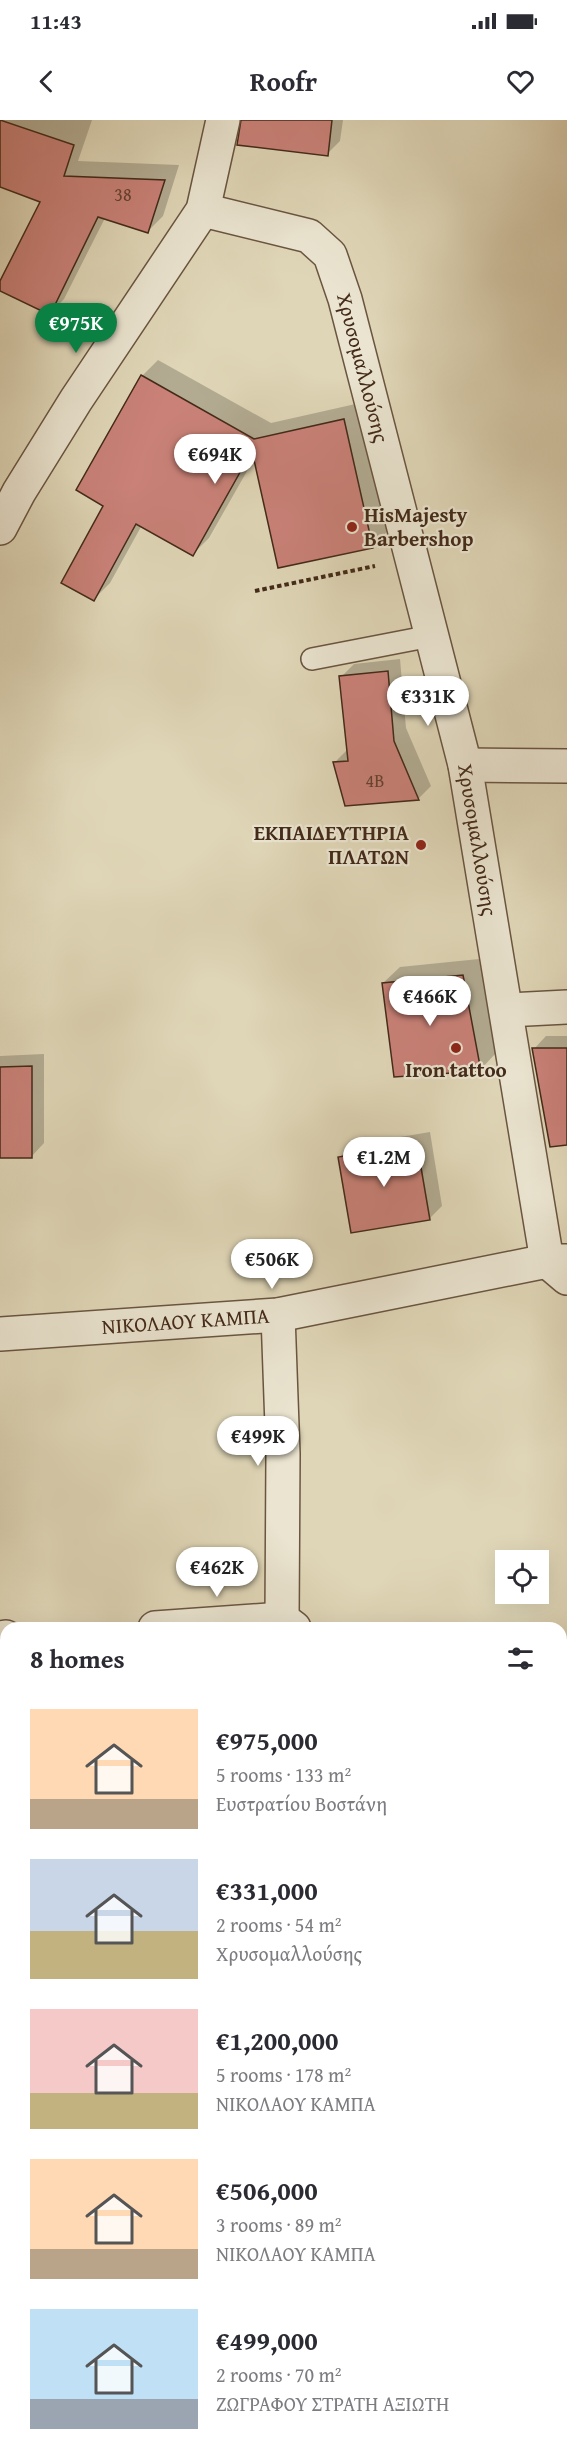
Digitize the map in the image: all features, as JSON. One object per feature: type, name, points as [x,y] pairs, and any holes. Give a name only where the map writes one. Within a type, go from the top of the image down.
[{"type":"street","points":[[0,528],[19,492],[76,400],[203,210],[223,120]]},
{"type":"street","name":"Χρυσομαλλούσης","points":[[203,210],[309,236],[330,255],[345,299],[465,765],[506,1010],[560,1267]]},
{"type":"street","points":[[465,765],[567,766]]},
{"type":"street","points":[[506,1010],[567,1007]]},
{"type":"street","name":"ΝΙΚΟΛΑΟΥ ΚΑΜΠΑ","points":[[0,1334],[278,1315],[560,1267]]},
{"type":"street","points":[[278,1315],[288,1622]]},
{"type":"lane","points":[[312,659],[431,636]]},
{"type":"path","points":[[255,591],[411,558]]},
{"type":"building","points":[[0,120],[74,145],[64,176],[165,180],[148,233],[98,217],[50,315],[0,291],[0,281],[40,202],[0,187]]},
{"type":"building","points":[[241,120],[332,120],[328,156],[237,145]]},
{"type":"building","points":[[141,375],[254,439],[344,419],[373,548],[278,568],[252,451],[193,556],[136,524],[94,601],[61,583],[103,506],[76,490]]},
{"type":"building","points":[[388,671],[394,741],[419,800],[345,806],[333,762],[348,761],[339,676]]},
{"type":"building","points":[[463,975],[481,1071],[394,1077],[382,983]]},
{"type":"building","points":[[532,1048],[567,1048],[567,1145],[550,1147]]},
{"type":"building","points":[[32,1066],[32,1158],[0,1158],[0,1067]]},
{"type":"building","points":[[417,1144],[430,1220],[351,1233],[338,1157]]},
{"type":"place","name":"HisMajesty Barbershop","points":[[352,527]]},
{"type":"place","name":"ΕΚΠΑΙΔΕΥΤΗΡΙΑ ΠΛΑΤΩΝ","points":[[421,845]]},
{"type":"place","name":"Iron tattoo","points":[[456,1048]]}]
